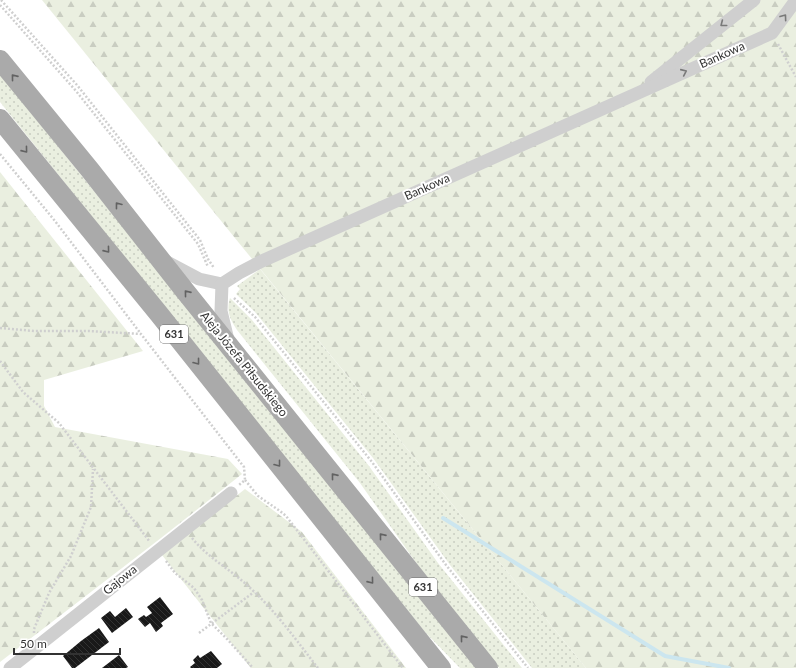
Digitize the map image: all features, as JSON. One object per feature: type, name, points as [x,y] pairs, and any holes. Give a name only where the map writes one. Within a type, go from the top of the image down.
[{"type":"main road","name":"Aleja Józefa Piłsudskiego","points":[[0,60],[90,170],[488,668]]},
{"type":"main road","name":"631","points":[[0,119],[164,320],[441,668]]},
{"type":"street","name":"Bankowa","points":[[635,94],[754,0]]},
{"type":"street","name":"Bankowa","points":[[225,282],[262,261],[772,33],[796,0]]},
{"type":"street","points":[[159,258],[199,279],[225,282],[221,311],[229,345]]},
{"type":"street","name":"Gajowa","points":[[10,668],[231,493]]},
{"type":"path","points":[[0,0],[61,67],[200,240],[210,264],[217,270],[220,270],[230,296],[236,299],[255,317],[372,462],[446,565],[528,668]]},
{"type":"path","points":[[0,5],[76,91],[198,244],[206,265],[236,292],[236,299]]},
{"type":"path","points":[[772,33],[796,76]]},
{"type":"path","points":[[0,154],[55,221],[244,467],[244,480],[258,496],[280,510],[286,516],[403,668]]},
{"type":"path","points":[[0,328],[34,332],[88,331],[141,334]]},
{"type":"path","points":[[0,362],[23,392],[59,423],[156,551],[175,572],[194,588],[202,600],[211,624],[227,639],[252,668]]},
{"type":"path","points":[[33,651],[34,629],[49,593],[71,556],[91,507],[93,468]]},
{"type":"path","points":[[231,493],[244,480]]},
{"type":"path","points":[[184,529],[200,548],[239,578],[254,592],[280,620],[318,668]]},
{"type":"path","points":[[199,633],[254,592]]},
{"type":"green space","points":[[42,0],[796,0],[796,668],[586,668]]},
{"type":"green space","points":[[0,74],[477,668],[460,668],[424,631],[0,102]]},
{"type":"green space","points":[[0,172],[143,351],[44,380],[44,406],[55,427],[228,459],[242,474],[0,662]]},
{"type":"green space","points":[[260,269],[586,668],[532,668],[450,565],[373,458],[255,312],[236,294],[240,289],[237,286]]},
{"type":"green space","points":[[230,298],[252,320],[369,466],[438,563],[522,668],[499,668],[424,574],[360,483],[237,330],[229,315],[228,307]]},
{"type":"green space","points":[[245,489],[302,532],[406,668],[251,668],[162,555]]},
{"type":"building","points":[[160,597],[173,614],[161,623],[163,626],[156,632],[150,623],[145,627],[138,619],[144,615],[146,617],[152,613],[147,607]]},
{"type":"building","points":[[126,608],[133,617],[112,633],[101,618],[110,611],[115,617]]},
{"type":"building","points":[[99,628],[109,642],[75,668],[72,668],[63,656]]},
{"type":"building","points":[[211,651],[222,664],[217,668],[190,667],[195,663],[193,660],[198,655],[200,658]]},
{"type":"building","points":[[119,655],[128,667],[102,668]]},
{"type":"waterway","points":[[443,518],[665,656],[729,668]]}]
